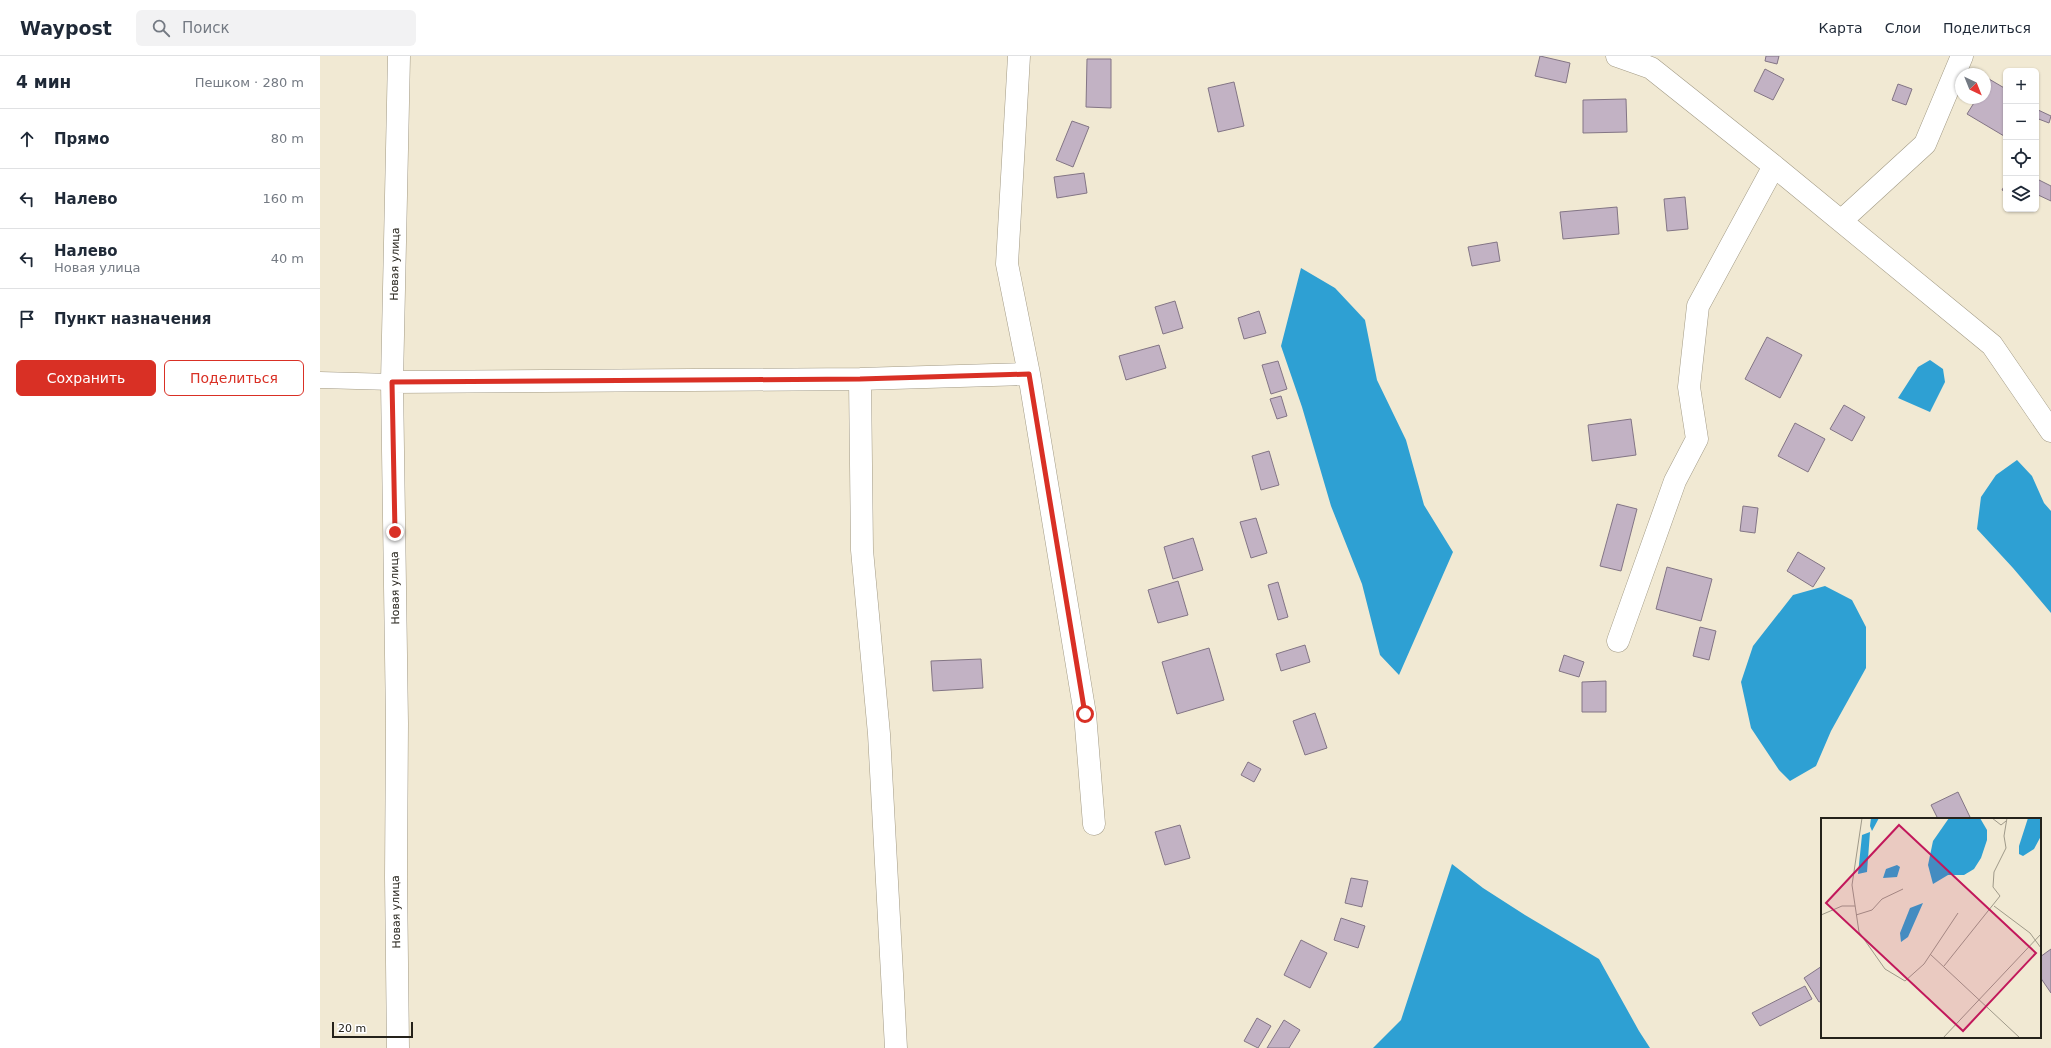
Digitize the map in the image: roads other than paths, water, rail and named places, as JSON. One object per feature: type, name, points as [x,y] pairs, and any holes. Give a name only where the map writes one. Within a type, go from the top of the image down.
[{"type":"street","name":"Новая улица","points":[[398,1048],[392,382],[399,56]]},
{"type":"street","points":[[1019,56],[1007,264],[1029,374],[1085,714],[1094,824]]},
{"type":"street","points":[[1617,56],[1651,68],[1774,166],[1992,345],[2051,431]]},
{"type":"street","points":[[1841,221],[1925,144],[1962,56]]},
{"type":"street","points":[[1618,641],[1675,481],[1697,439],[1689,386],[1698,306],[1774,166]]},
{"type":"street","points":[[392,382],[860,379],[1029,374]]},
{"type":"street","points":[[860,379],[862,550],[879,734],[896,1048]]},
{"type":"lane","points":[[320,380],[392,382]]},
{"type":"water","points":[[1301,268],[1335,288],[1365,320],[1377,380],[1406,440],[1424,505],[1453,552],[1399,675],[1380,655],[1362,584],[1331,506],[1302,407],[1281,346]]},
{"type":"water","points":[[1930,360],[1943,369],[1945,382],[1930,412],[1898,398],[1918,367]]},
{"type":"water","points":[[2017,460],[2032,476],[2044,503],[2051,511],[2051,613],[2013,568],[1977,529],[1981,497],[1996,475]]},
{"type":"water","points":[[1825,586],[1852,600],[1866,627],[1866,668],[1831,731],[1816,766],[1790,781],[1779,770],[1751,728],[1741,682],[1753,646],[1793,595]]},
{"type":"water","points":[[1452,864],[1483,888],[1599,959],[1650,1048],[1373,1048],[1401,1020]]}]
